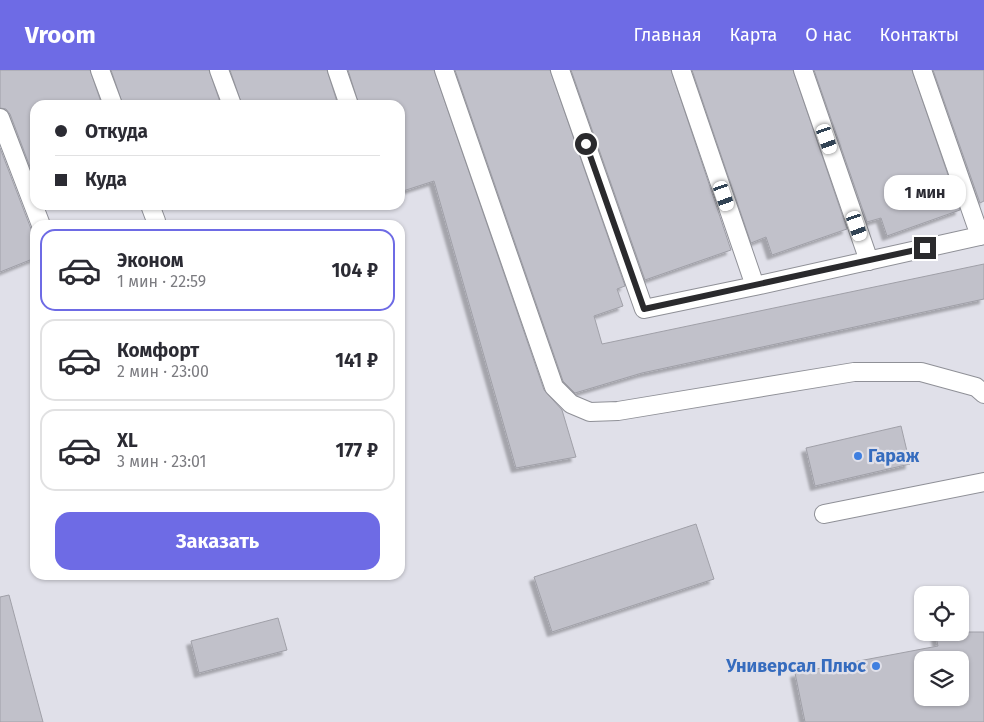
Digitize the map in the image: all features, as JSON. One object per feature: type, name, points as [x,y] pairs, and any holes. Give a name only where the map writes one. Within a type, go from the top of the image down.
[{"type":"lane","points":[[100,70],[111,100]]},
{"type":"lane","points":[[219,70],[230,100]]},
{"type":"lane","points":[[337,70],[347,100]]},
{"type":"lane","points":[[444,70],[554,388],[571,404],[590,412],[618,411],[854,372],[921,372],[976,387],[984,394]]},
{"type":"lane","points":[[560,70],[644,309],[982,235],[922,70]]},
{"type":"lane","points":[[680,70],[756,286]]},
{"type":"lane","points":[[803,70],[870,261]]},
{"type":"lane","points":[[0,118],[30,196]]},
{"type":"lane","points":[[824,514],[984,482]]},
{"type":"building","points":[[0,70],[90,70],[100,100],[30,100],[30,167],[10,114],[6,109],[0,108]]},
{"type":"building","points":[[111,70],[209,70],[219,100],[121,100]]},
{"type":"building","points":[[230,70],[327,70],[336,100],[240,100]]},
{"type":"building","points":[[348,70],[434,70],[544,390],[562,410],[576,457],[516,468],[434,181],[405,190],[405,100],[357,100]]},
{"type":"building","points":[[455,70],[550,70],[625,286],[617,289],[623,306],[594,316],[602,344],[984,264],[984,299],[642,373],[575,393],[563,381]]},
{"type":"building","points":[[571,70],[671,70],[731,250],[645,280]]},
{"type":"building","points":[[692,70],[793,70],[847,229],[772,255],[766,237],[751,243]]},
{"type":"building","points":[[814,70],[912,70],[960,210],[887,236],[881,218],[867,222]]},
{"type":"building","points":[[933,70],[984,70],[984,201],[980,203]]},
{"type":"building","points":[[0,148],[30,226],[30,260],[0,272]]},
{"type":"building","name":"Гараж","points":[[901,426],[910,464],[815,486],[806,448]]},
{"type":"building","points":[[696,524],[714,579],[552,632],[534,577]]},
{"type":"building","points":[[9,595],[43,722],[0,722],[0,597]]},
{"type":"building","points":[[278,618],[287,650],[199,673],[191,641]]},
{"type":"building","name":"Универсал Плюс","points":[[969,632],[984,632],[984,722],[805,722],[795,673],[938,646],[937,641],[969,641]]},
{"type":"place","name":"Гараж","points":[[858,456]]},
{"type":"place","name":"Универсал Плюс","points":[[876,666]]},
{"type":"route","points":[[586,144],[644,309],[925,248]]}]
